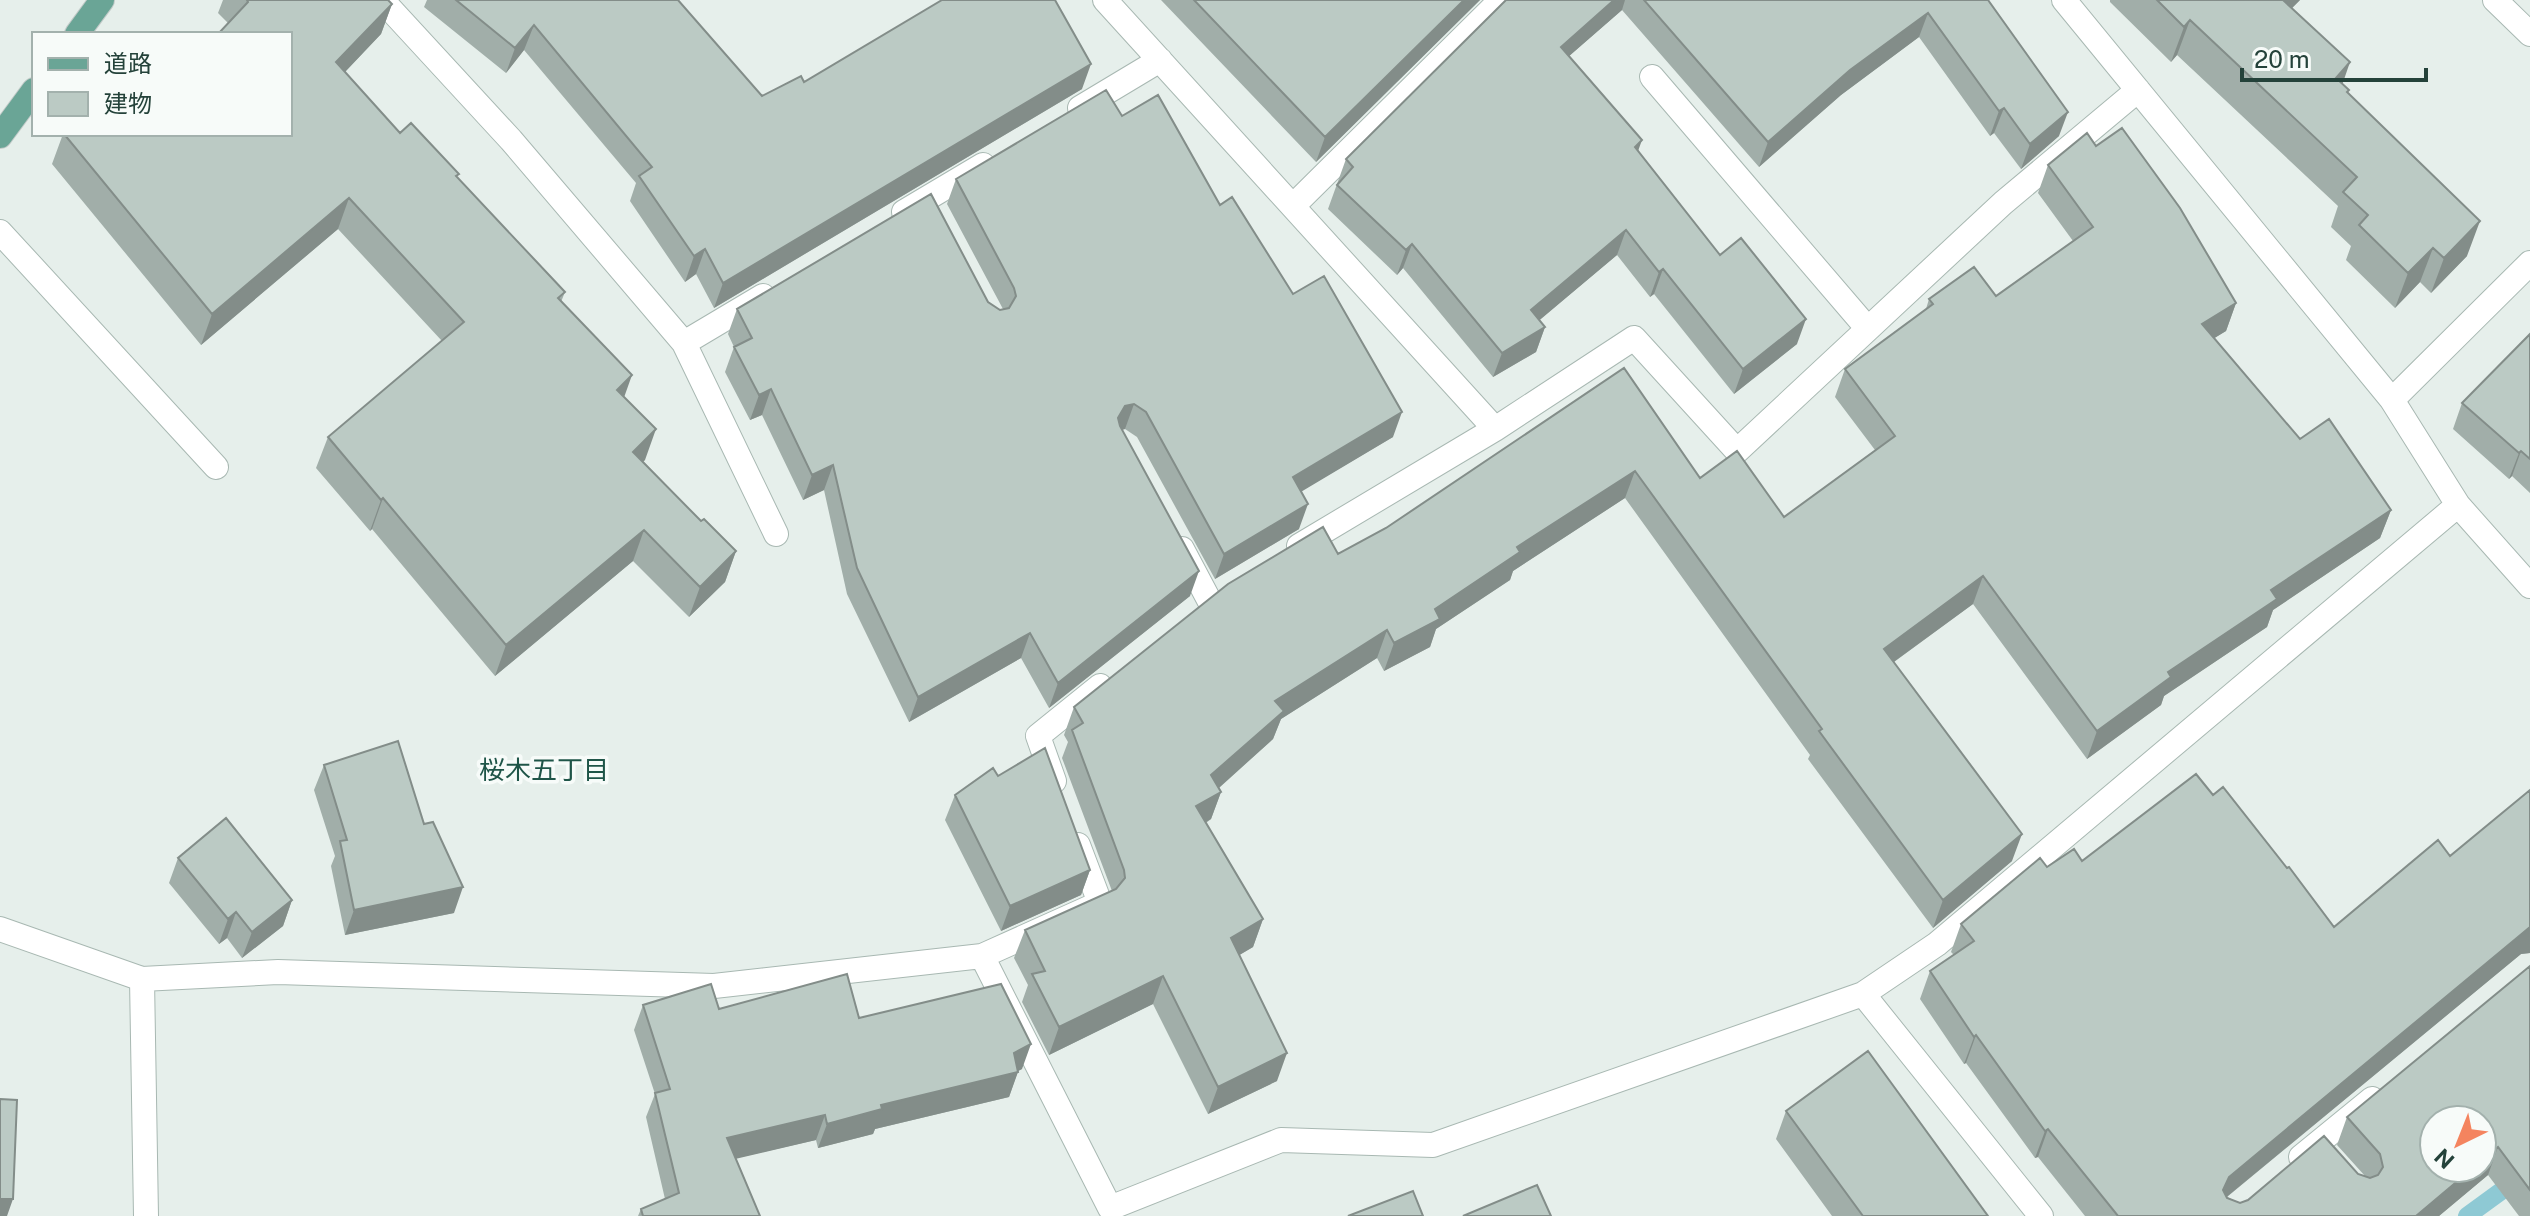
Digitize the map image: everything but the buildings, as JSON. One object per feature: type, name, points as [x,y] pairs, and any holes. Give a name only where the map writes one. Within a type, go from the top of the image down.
[{"type":"main road","points":[[78,32],[102,0]]},
{"type":"main road","points":[[0,136],[32,93]]},
{"type":"street","points":[[382,0],[511,140],[684,343],[776,534]]},
{"type":"street","points":[[1105,0],[1495,429]]},
{"type":"street","points":[[1293,206],[1501,0]]},
{"type":"street","points":[[2064,0],[2392,400],[2458,505],[2530,586]]},
{"type":"street","points":[[2495,0],[2530,34]]},
{"type":"street","points":[[1064,117],[1160,60]]},
{"type":"street","points":[[1652,77],[1868,329]]},
{"type":"street","points":[[1277,559],[1495,429],[1634,338],[1737,451],[2003,203],[2138,90]]},
{"type":"street","points":[[886,223],[1009,150]]},
{"type":"street","points":[[927,198],[941,226]]},
{"type":"street","points":[[0,232],[216,467]]},
{"type":"street","points":[[2392,400],[2530,263]]},
{"type":"street","points":[[684,343],[778,287]]},
{"type":"street","points":[[982,956],[1110,1208],[1281,1140],[1433,1145],[1863,994],[1937,944],[2458,505]]},
{"type":"street","points":[[1174,535],[1216,596],[1185,619]]},
{"type":"street","points":[[0,929],[142,979],[278,972],[714,986],[982,956],[1100,903],[1038,736],[1123,668]]},
{"type":"street","points":[[142,979],[146,1216]]},
{"type":"street","points":[[1863,994],[2041,1216]]},
{"type":"street","points":[[2284,1171],[2322,1150],[2388,1085]]},
{"type":"waterway","points":[[2467,1216],[2530,1170]]},
{"type":"district","name":"桜木五丁目","points":[[544,769]]}]
